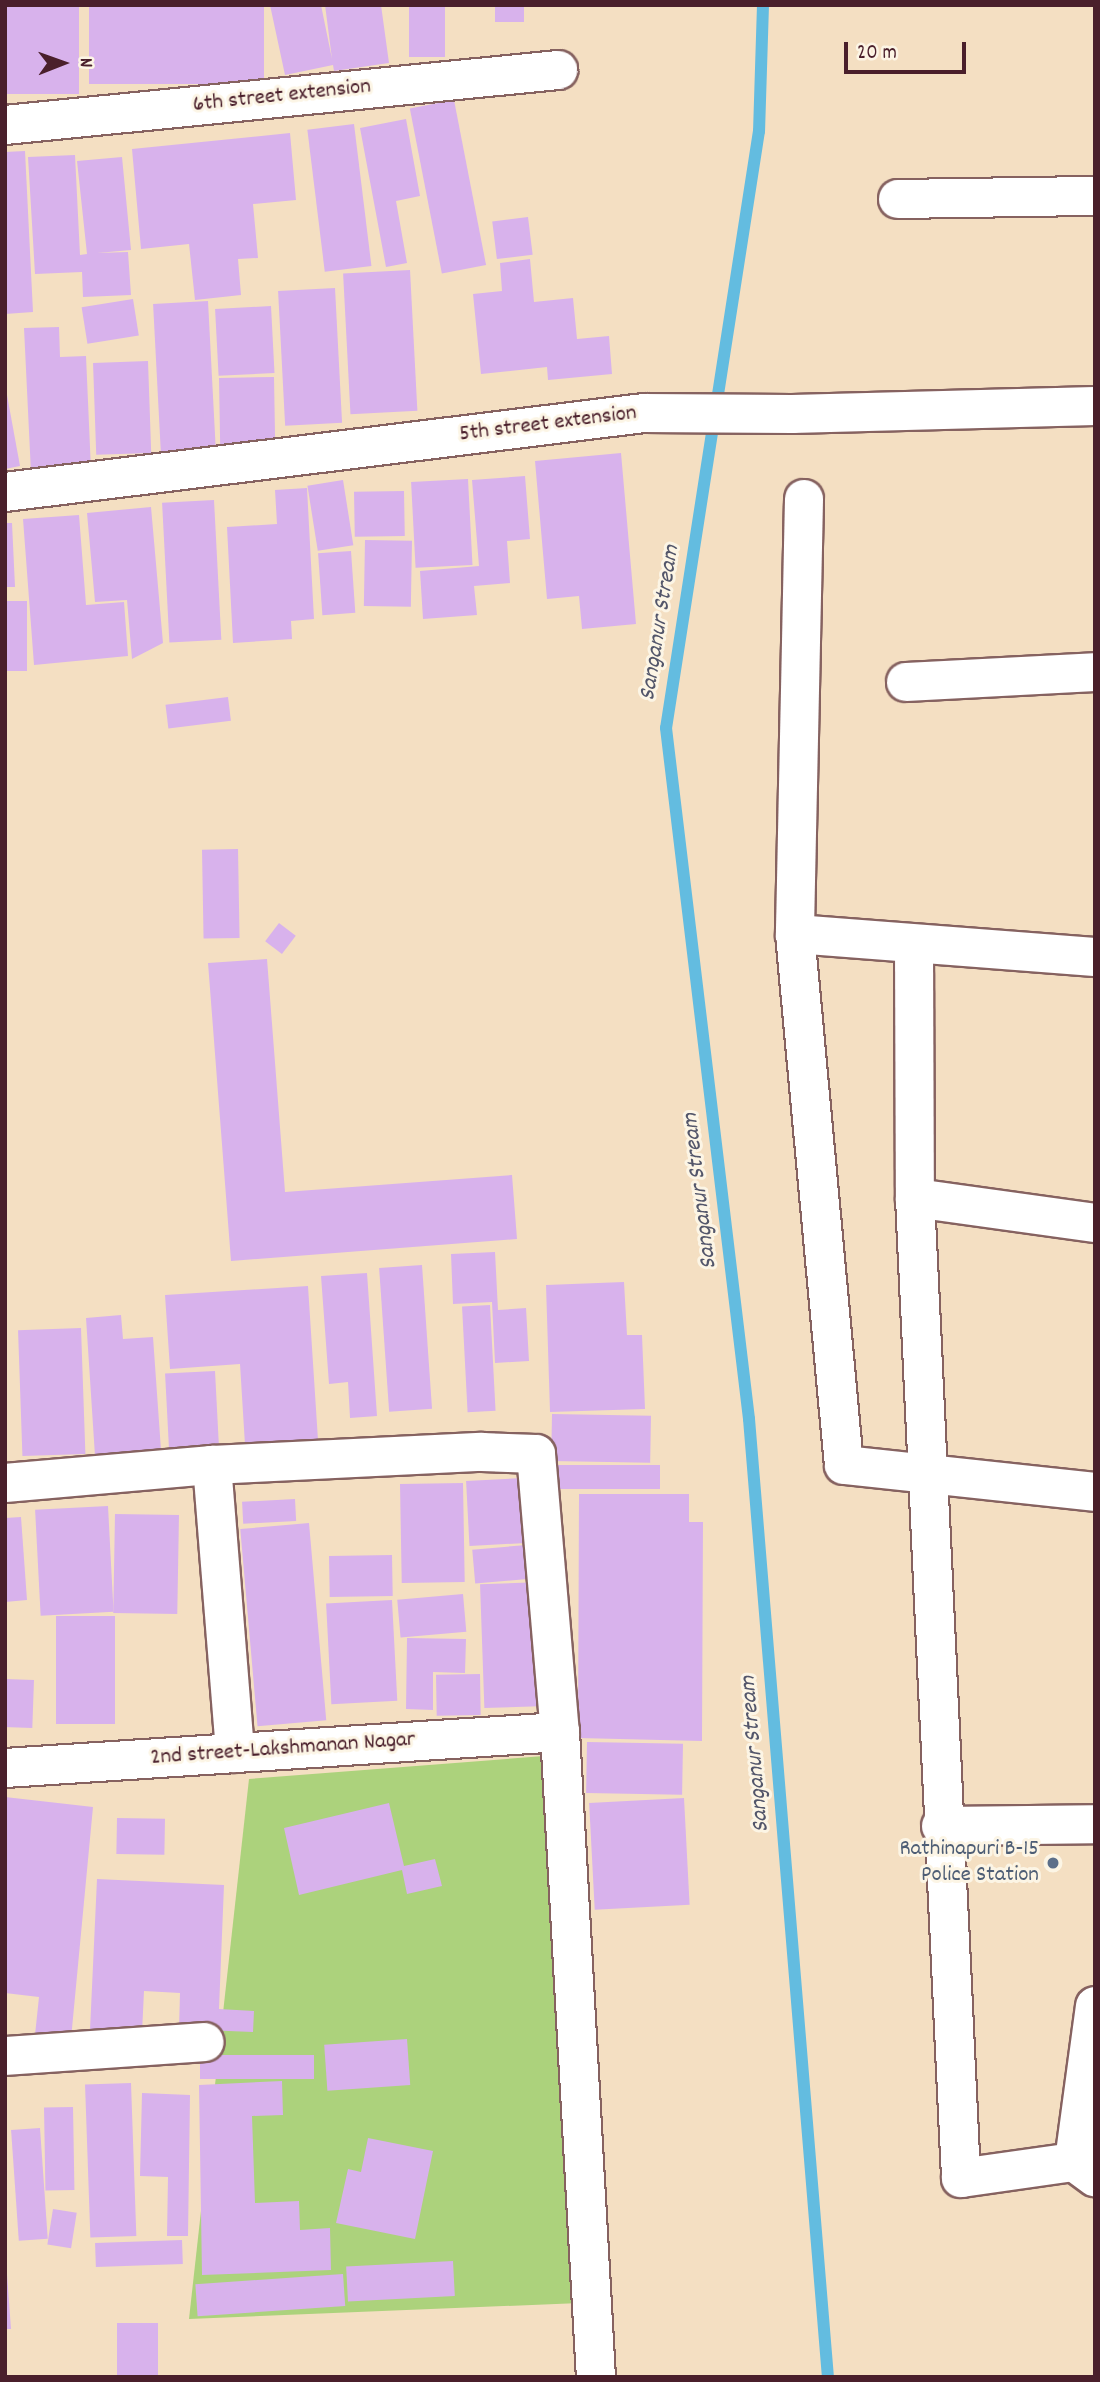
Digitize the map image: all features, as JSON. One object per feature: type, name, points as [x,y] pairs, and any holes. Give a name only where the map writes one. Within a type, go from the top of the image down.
[{"type":"street","name":"6th street extension","points":[[5,125],[558,70]]},
{"type":"street","points":[[898,199],[1095,196]]},
{"type":"street","name":"5th street extension","points":[[5,492],[658,412],[792,414],[1095,406]]},
{"type":"street","points":[[804,499],[795,934],[845,1465],[1095,1492]]},
{"type":"street","points":[[906,682],[1095,672]]},
{"type":"street","points":[[795,934],[1095,957]]},
{"type":"street","points":[[914,944],[915,1198],[941,1826],[961,2178],[1084,2169],[1095,2006]]},
{"type":"street","points":[[915,1198],[1095,1223]]},
{"type":"street","points":[[5,1483],[212,1465],[482,1451],[536,1454],[560,1732],[596,2377]]},
{"type":"street","points":[[212,1465],[235,1753]]},
{"type":"street","name":"2nd street-Lakshmanan Nagar","points":[[5,1768],[560,1732]]},
{"type":"street","points":[[941,1826],[1095,1824]]},
{"type":"street","points":[[5,2056],[205,2042]]},
{"type":"green space","points":[[544,1756],[580,2303],[189,2319],[249,1779]]},
{"type":"building","points":[[5,5],[79,5],[79,94],[5,94]]},
{"type":"building","points":[[89,5],[264,5],[264,84],[89,84]]},
{"type":"building","points":[[270,5],[321,5],[332,59],[325,5],[381,5],[389,63],[334,71],[333,65],[285,75]]},
{"type":"building","points":[[409,5],[445,5],[445,57],[409,57]]},
{"type":"building","points":[[495,5],[524,5],[524,22],[495,22]]},
{"type":"building","points":[[454,100],[486,265],[442,273],[410,109]]},
{"type":"building","points":[[406,119],[420,196],[396,201],[407,263],[386,267],[360,128]]},
{"type":"building","points":[[354,124],[371,266],[325,272],[307,130]]},
{"type":"building","points":[[290,133],[296,200],[253,204],[258,258],[238,259],[241,295],[195,300],[189,244],[141,249],[132,149]]},
{"type":"building","points":[[25,151],[33,312],[5,314],[5,152]]},
{"type":"building","points":[[75,155],[80,255],[87,254],[77,161],[122,157],[131,250],[97,253],[128,252],[131,295],[83,297],[82,272],[35,274],[28,157]]},
{"type":"building","points":[[528,217],[533,255],[497,259],[492,221]]},
{"type":"building","points":[[530,259],[534,302],[573,298],[577,339],[609,336],[612,374],[548,380],[547,367],[481,374],[473,294],[502,291],[500,263]]},
{"type":"building","points":[[410,270],[417,411],[350,414],[343,274]]},
{"type":"building","points":[[335,288],[342,423],[285,426],[278,291]]},
{"type":"building","points":[[133,299],[139,336],[87,344],[82,307]]},
{"type":"building","points":[[208,301],[216,451],[161,454],[153,304]]},
{"type":"building","points":[[271,306],[275,373],[219,376],[215,309]]},
{"type":"building","points":[[59,327],[60,357],[86,356],[91,470],[31,473],[24,328]]},
{"type":"building","points":[[148,361],[151,453],[96,455],[93,363]]},
{"type":"building","points":[[274,377],[275,445],[220,446],[219,378]]},
{"type":"building","points":[[5,384],[20,466],[5,469]]},
{"type":"building","points":[[621,453],[636,624],[582,629],[579,596],[547,599],[535,461]]},
{"type":"building","points":[[525,476],[530,539],[507,541],[510,583],[474,586],[477,615],[423,619],[420,571],[479,566],[472,480]]},
{"type":"building","points":[[468,479],[473,565],[416,568],[411,482]]},
{"type":"building","points":[[343,480],[353,545],[318,551],[307,486]]},
{"type":"building","points":[[307,488],[314,619],[291,621],[292,639],[233,643],[227,527],[277,524],[275,490]]},
{"type":"building","points":[[404,491],[405,536],[355,537],[354,492]]},
{"type":"building","points":[[214,500],[221,640],[169,643],[162,503]]},
{"type":"building","points":[[151,507],[163,643],[132,659],[127,600],[95,602],[87,513]]},
{"type":"building","points":[[79,515],[86,605],[124,602],[128,656],[34,665],[23,519]]},
{"type":"building","points":[[5,523],[12,523],[15,587],[5,587]]},
{"type":"building","points":[[365,540],[412,541],[411,607],[364,606]]},
{"type":"building","points":[[351,551],[355,613],[322,615],[318,553]]},
{"type":"building","points":[[5,601],[27,601],[27,671],[5,671]]},
{"type":"building","points":[[228,697],[231,721],[168,728],[165,705]]},
{"type":"building","points":[[238,849],[240,938],[204,939],[202,850]]},
{"type":"building","points":[[279,923],[296,936],[282,954],[265,941]]},
{"type":"building","points":[[267,959],[285,1192],[512,1175],[517,1239],[231,1261],[208,963]]},
{"type":"building","points":[[495,1252],[498,1310],[526,1308],[529,1361],[495,1363],[492,1302],[453,1304],[451,1254]]},
{"type":"building","points":[[422,1265],[432,1409],[389,1412],[379,1268]]},
{"type":"building","points":[[367,1273],[377,1416],[350,1418],[348,1382],[329,1384],[321,1276]]},
{"type":"building","points":[[624,1282],[627,1335],[642,1335],[645,1409],[550,1412],[546,1285]]},
{"type":"building","points":[[308,1286],[318,1440],[245,1445],[240,1364],[170,1369],[165,1295]]},
{"type":"building","points":[[490,1305],[496,1411],[468,1412],[462,1306]]},
{"type":"building","points":[[121,1315],[123,1339],[153,1337],[161,1450],[95,1456],[86,1318]]},
{"type":"building","points":[[81,1328],[85,1454],[22,1456],[18,1330]]},
{"type":"building","points":[[215,1371],[219,1445],[169,1448],[165,1374]]},
{"type":"building","points":[[552,1414],[651,1416],[650,1463],[551,1461]]},
{"type":"building","points":[[550,1465],[660,1465],[660,1489],[550,1489]]},
{"type":"building","points":[[523,1478],[526,1543],[469,1546],[466,1481]]},
{"type":"building","points":[[463,1483],[465,1582],[402,1583],[400,1484]]},
{"type":"building","points":[[579,1494],[689,1494],[689,1522],[703,1522],[702,1741],[578,1738]]},
{"type":"building","points":[[295,1499],[296,1521],[243,1524],[242,1502]]},
{"type":"building","points":[[108,1506],[114,1612],[41,1616],[35,1510]]},
{"type":"building","points":[[115,1514],[179,1515],[177,1614],[113,1613]]},
{"type":"building","points":[[21,1517],[27,1600],[5,1602],[5,1518]]},
{"type":"building","points":[[309,1523],[326,1720],[258,1726],[240,1529]]},
{"type":"building","points":[[538,1544],[541,1578],[475,1584],[472,1550]]},
{"type":"building","points":[[392,1555],[393,1596],[330,1597],[329,1556]]},
{"type":"building","points":[[543,1582],[547,1706],[484,1708],[480,1584]]},
{"type":"building","points":[[463,1594],[466,1632],[401,1638],[397,1600]]},
{"type":"building","points":[[392,1600],[397,1701],[331,1704],[326,1603]]},
{"type":"building","points":[[56,1616],[115,1616],[115,1724],[56,1724]]},
{"type":"building","points":[[407,1638],[466,1639],[465,1673],[433,1672],[433,1710],[406,1709]]},
{"type":"building","points":[[480,1674],[481,1715],[437,1716],[436,1675]]},
{"type":"building","points":[[5,1679],[34,1680],[32,1728],[5,1727]]},
{"type":"building","points":[[587,1742],[683,1744],[682,1795],[586,1793]]},
{"type":"building","points":[[5,1797],[93,1807],[71,2039],[35,2035],[39,1997],[5,1993]]},
{"type":"building","points":[[684,1798],[690,1905],[595,1910],[589,1803]]},
{"type":"building","points":[[389,1803],[404,1866],[435,1859],[442,1886],[407,1894],[402,1870],[299,1895],[284,1828]]},
{"type":"building","points":[[117,1818],[165,1819],[164,1855],[116,1854]]},
{"type":"building","points":[[97,1879],[224,1885],[219,2009],[254,2011],[253,2032],[179,2029],[180,1993],[144,1991],[142,2033],[90,2030]]},
{"type":"building","points":[[407,2039],[410,2085],[327,2091],[324,2045]]},
{"type":"building","points":[[200,2055],[314,2055],[314,2079],[200,2079]]},
{"type":"building","points":[[282,2081],[283,2115],[252,2116],[255,2203],[299,2201],[300,2230],[330,2228],[331,2270],[202,2275],[199,2085]]},
{"type":"building","points":[[131,2083],[136,2236],[90,2238],[85,2085]]},
{"type":"building","points":[[142,2093],[190,2095],[188,2236],[167,2236],[168,2177],[140,2176]]},
{"type":"building","points":[[73,2107],[74,2190],[45,2190],[44,2108]]},
{"type":"building","points":[[40,2128],[48,2239],[19,2241],[11,2130]]},
{"type":"building","points":[[368,2138],[433,2151],[415,2239],[336,2223],[348,2169],[361,2172]]},
{"type":"building","points":[[53,2209],[77,2213],[71,2248],[47,2245]]},
{"type":"building","points":[[182,2240],[183,2264],[96,2267],[95,2243]]},
{"type":"building","points":[[5,2247],[11,2329],[5,2329]]},
{"type":"building","points":[[453,2261],[455,2296],[348,2302],[346,2267]]},
{"type":"building","points":[[343,2274],[345,2306],[198,2316],[195,2284]]},
{"type":"building","points":[[117,2323],[158,2323],[158,2377],[117,2377]]},
{"type":"waterway","name":"Sanganur Stream","points":[[763,5],[759,131],[666,728],[749,1419],[828,2377]]},
{"type":"place","name":"Rathinapuri B-15 Police Station","points":[[1053,1863]]}]
